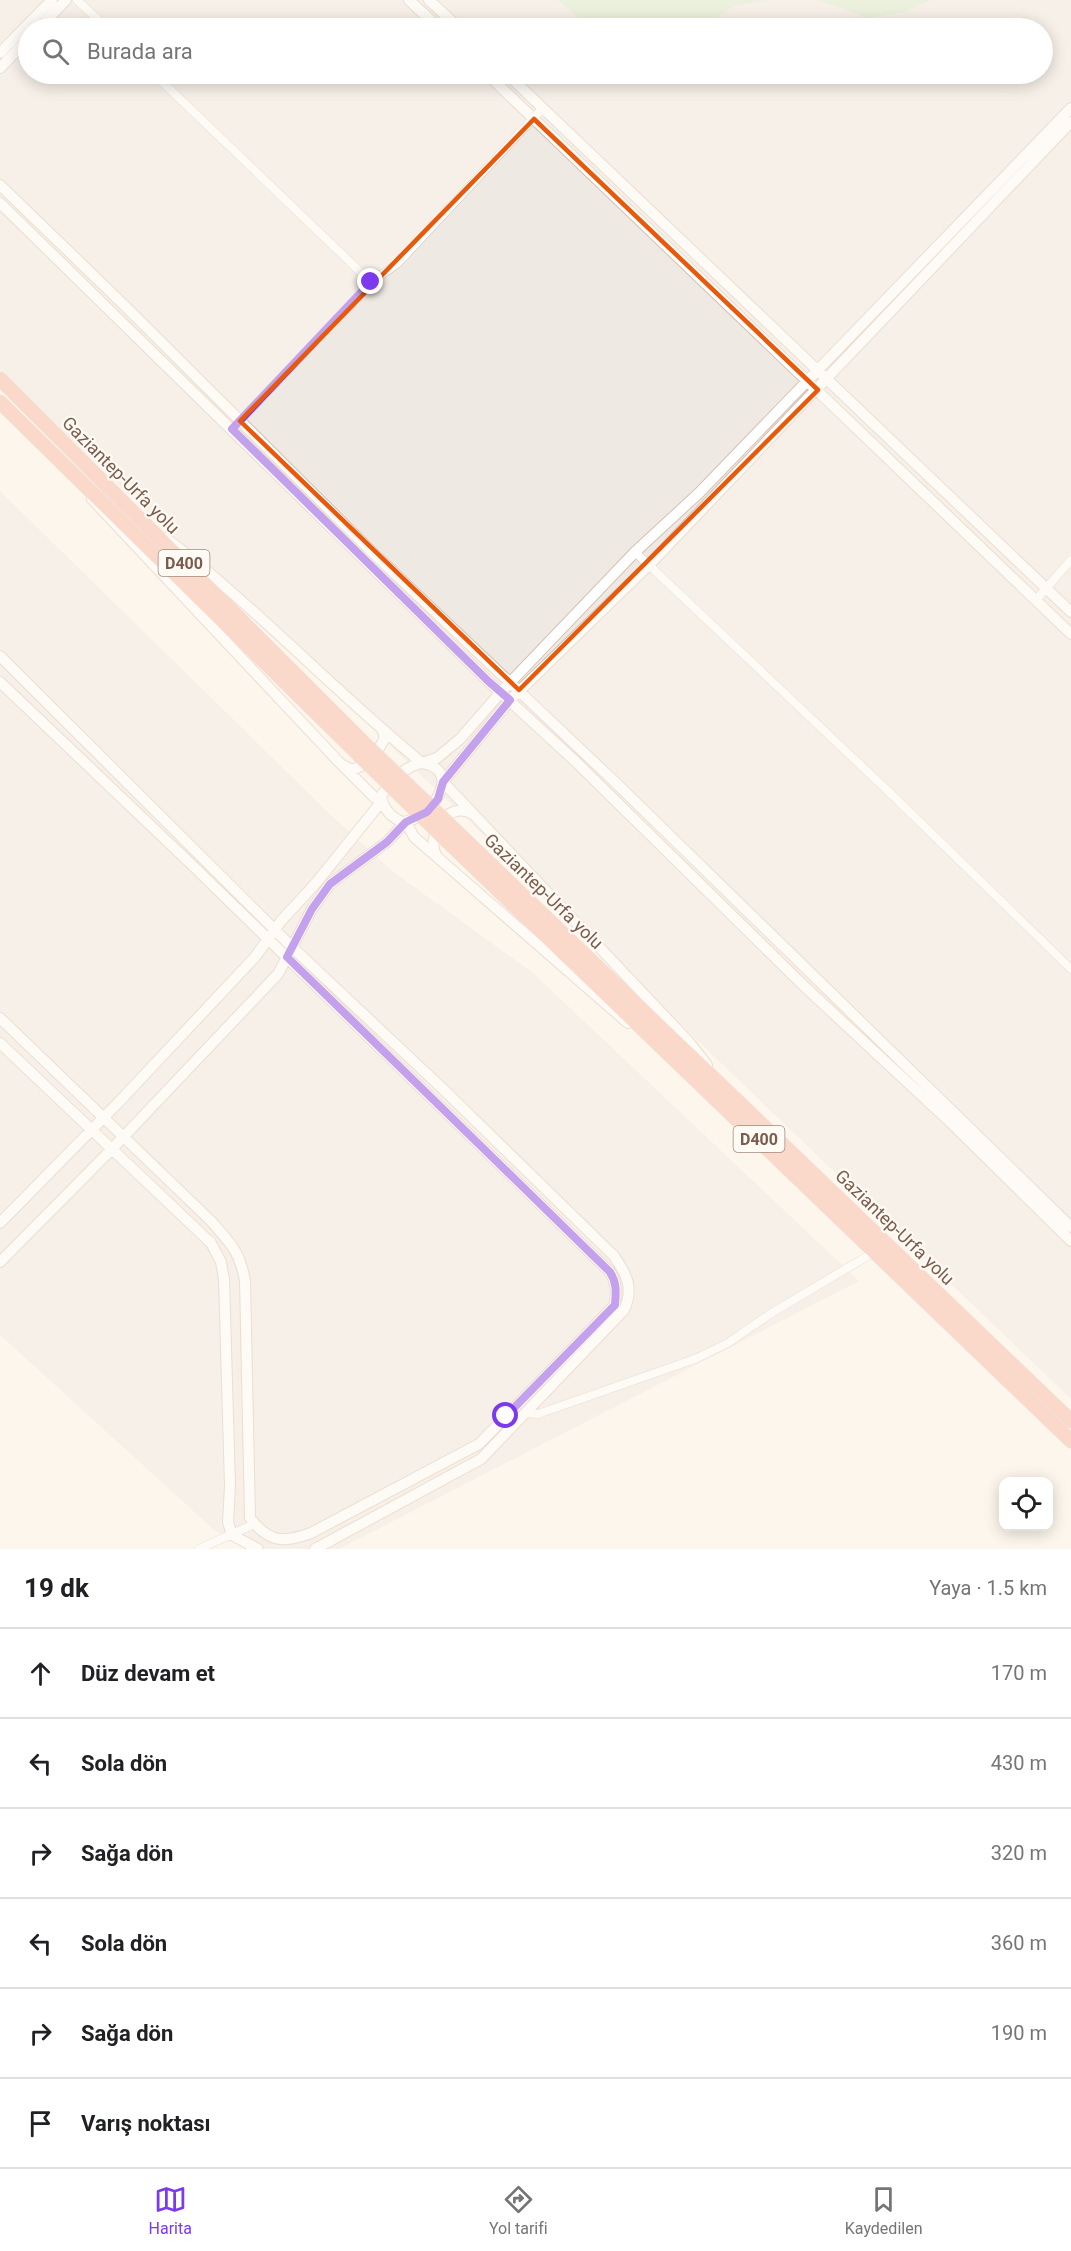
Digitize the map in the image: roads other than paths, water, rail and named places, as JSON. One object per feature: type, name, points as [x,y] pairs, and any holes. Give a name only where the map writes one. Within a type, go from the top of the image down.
[{"type":"highway","name":"Gaziantep-Urfa yolu","points":[[0,379],[364,752]]},
{"type":"highway","name":"Gaziantep-Urfa yolu","points":[[0,402],[451,835],[729,1093],[1071,1421]]},
{"type":"highway","name":"Gaziantep-Urfa yolu","points":[[451,835],[668,1052],[1071,1441]]},
{"type":"street","points":[[34,18],[52,0]]},
{"type":"street","points":[[49,18],[66,0]]},
{"type":"street","points":[[77,0],[96,18]]},
{"type":"street","points":[[410,0],[429,18]]},
{"type":"street","points":[[429,0],[448,18]]},
{"type":"street","points":[[0,53],[18,35]]},
{"type":"street","points":[[0,68],[18,49]]},
{"type":"street","points":[[164,84],[371,282]]},
{"type":"street","points":[[497,84],[1071,634]]},
{"type":"street","points":[[518,84],[1071,612]]},
{"type":"street","points":[[236,425],[371,282],[397,264],[543,108]]},
{"type":"street","points":[[0,1262],[124,1137],[278,974],[312,909],[330,884],[387,842],[406,822],[427,812],[438,799],[443,782],[505,696],[510,683],[636,552],[699,493],[1071,108]]},
{"type":"street","points":[[0,1223],[221,996],[316,884],[382,801],[381,796],[395,778],[409,767],[437,758],[505,696],[519,690],[650,564],[1071,122]]},
{"type":"street","points":[[0,185],[125,306],[236,425],[505,696],[805,987],[947,1119],[1071,1241]]},
{"type":"street","points":[[0,203],[519,690],[1071,1227]]},
{"type":"street","points":[[57,458],[105,516],[338,761],[374,797],[382,801],[392,815],[406,822],[414,837],[641,1034],[668,1052]]},
{"type":"street","points":[[133,513],[237,596],[381,729],[422,763],[434,768],[440,774],[443,782],[689,1042],[729,1093]]},
{"type":"street","points":[[636,552],[1071,969]]},
{"type":"street","points":[[1036,600],[1071,560]]},
{"type":"street","points":[[0,656],[276,929],[289,952],[610,1272],[617,1289],[615,1305],[479,1444],[311,1533],[292,1540],[281,1540],[267,1535],[250,1518],[245,1281],[242,1262],[232,1244],[211,1221],[0,1017]]},
{"type":"street","points":[[0,682],[268,939],[289,952],[468,1114],[614,1256],[624,1271],[630,1289],[624,1310],[481,1459],[315,1549]]},
{"type":"street","points":[[338,761],[352,770],[371,762],[385,738],[381,729]]},
{"type":"street","points":[[437,857],[432,840],[441,821],[456,811],[464,809],[474,814]]},
{"type":"street","points":[[0,1043],[211,1244],[221,1262],[224,1279],[230,1486],[228,1522],[232,1535],[258,1549]]},
{"type":"street","points":[[526,1413],[538,1414],[694,1359],[728,1343],[770,1314],[876,1251]]},
{"type":"street","points":[[199,1549],[254,1524]]}]
